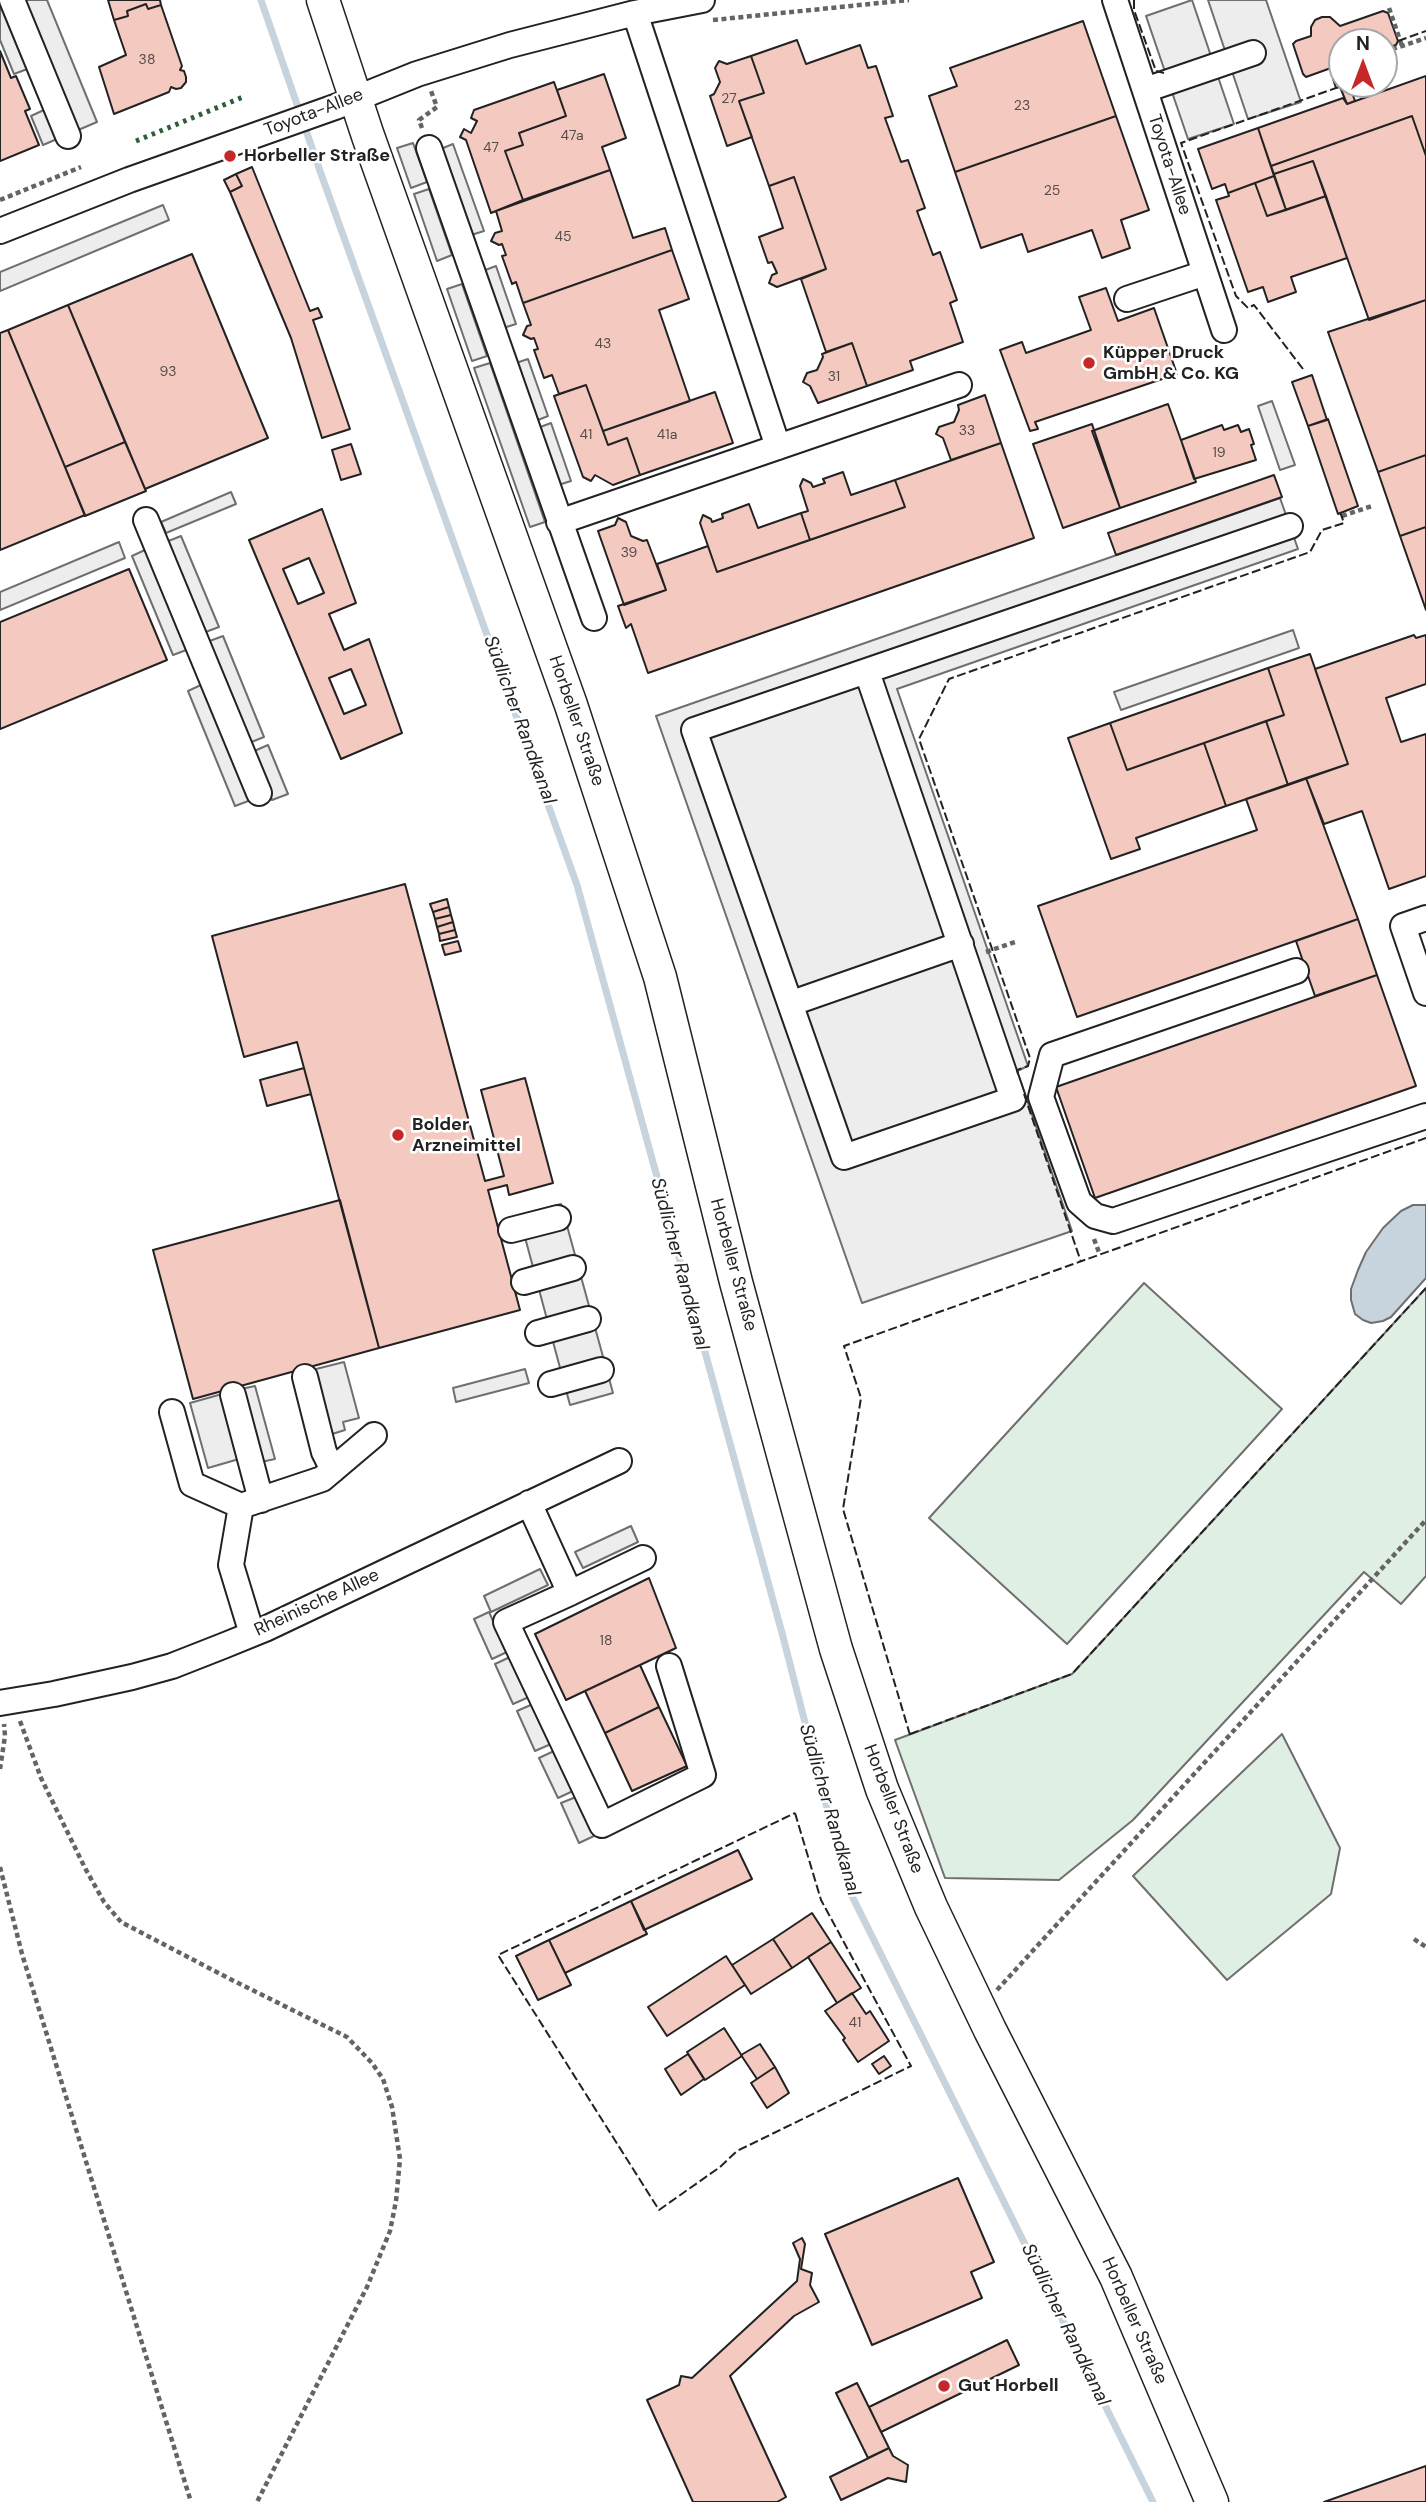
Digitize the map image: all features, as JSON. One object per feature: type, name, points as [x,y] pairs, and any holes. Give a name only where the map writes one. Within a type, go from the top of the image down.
[{"type":"main road","name":"Horbeller Straße","points":[[323,0],[342,103],[571,705],[660,977],[736,1282],[836,1649],[887,1801],[931,1907],[980,2009],[1116,2277],[1212,2502]]},
{"type":"street","points":[[12,0],[68,136]]},
{"type":"street","name":"Toyota-Allee","points":[[0,231],[129,180],[510,45],[635,13],[702,0]]},
{"type":"street","name":"Toyota-Allee","points":[[1115,0],[1224,330]]},
{"type":"street","points":[[635,13],[778,447]]},
{"type":"street","points":[[1145,90],[1253,53]]},
{"type":"street","points":[[429,148],[594,618]]},
{"type":"street","points":[[1128,299],[1205,273]]},
{"type":"street","points":[[559,522],[959,385]]},
{"type":"street","points":[[146,520],[259,793]]},
{"type":"street","points":[[867,672],[1013,1099],[844,1157],[695,730],[1290,526]]},
{"type":"street","points":[[1426,918],[1403,926],[1426,993]]},
{"type":"street","points":[[792,1003],[963,951]]},
{"type":"street","points":[[1296,971],[1052,1055],[1041,1097],[1079,1202],[1095,1216],[1113,1221],[1426,1115]]},
{"type":"street","points":[[511,1230],[558,1217]]},
{"type":"street","points":[[524,1282],[573,1268]]},
{"type":"street","points":[[538,1333],[588,1319]]},
{"type":"street","points":[[551,1384],[601,1370]]},
{"type":"street","points":[[305,1377],[324,1452],[333,1470]]},
{"type":"street","points":[[233,1395],[251,1503],[231,1565],[251,1634]]},
{"type":"street","points":[[172,1412],[192,1484],[251,1503],[322,1479],[374,1435]]},
{"type":"street","name":"Rheinische Allee","points":[[4,1702],[54,1694],[172,1665],[251,1634],[619,1461]]},
{"type":"street","points":[[529,1503],[570,1592]]},
{"type":"street","points":[[643,1559],[506,1622],[602,1825],[703,1775],[669,1665]]},
{"type":"path","points":[[1389,8],[1402,46]]},
{"type":"path","points":[[1398,47],[1426,38]]},
{"type":"path","points":[[429,148],[419,120],[437,107],[431,90]]},
{"type":"path","points":[[0,200],[81,167]]},
{"type":"path","points":[[1342,516],[1373,506]]},
{"type":"path","points":[[963,951],[1015,942]]},
{"type":"path","points":[[980,2009],[1426,1520]]},
{"type":"path","points":[[0,1769],[5,1736],[4,1702]]},
{"type":"path","points":[[4,1702],[85,1868],[104,1902],[121,1922],[347,2037],[372,2063],[383,2080],[392,2107],[400,2159],[390,2231],[368,2287],[257,2502]]},
{"type":"path","points":[[0,1867],[22,1954],[191,2502]]},
{"type":"path","points":[[1414,1939],[1426,1947]]},
{"type":"green space","points":[[1144,1283],[1282,1409],[1067,1644],[929,1518]]},
{"type":"green space","points":[[1426,1288],[1426,1576],[1401,1604],[1364,1572],[1133,1820],[1059,1880],[945,1878],[895,1740],[1072,1674]]},
{"type":"green space","points":[[1282,1734],[1340,1848],[1331,1894],[1227,1980],[1133,1876]]},
{"type":"shaded area","points":[[0,0],[47,0],[97,122],[43,145],[31,116],[46,109],[30,68],[14,74],[0,40]]},
{"type":"shaded area","points":[[1192,0],[1234,124],[1188,139],[1146,16]]},
{"type":"shaded area","points":[[1208,0],[1266,0],[1301,102],[1248,119]]},
{"type":"shaded area","points":[[413,143],[427,182],[411,188],[397,148]]},
{"type":"shaded area","points":[[453,144],[484,231],[468,236],[438,150]]},
{"type":"shaded area","points":[[429,189],[452,255],[437,261],[414,194]]},
{"type":"shaded area","points":[[163,205],[169,220],[0,291],[0,272]]},
{"type":"shaded area","points":[[496,266],[516,324],[500,329],[480,272]]},
{"type":"shaded area","points":[[462,284],[487,356],[472,361],[447,289]]},
{"type":"shaded area","points":[[528,359],[548,416],[533,422],[513,364]]},
{"type":"shaded area","points":[[490,363],[545,522],[530,527],[474,368]]},
{"type":"shaded area","points":[[1272,401],[1295,465],[1280,470],[1258,406]]},
{"type":"shaded area","points":[[551,423],[571,481],[555,486],[535,429]]},
{"type":"shaded area","points":[[231,492],[236,504],[166,533],[161,522]]},
{"type":"shaded area","points":[[1280,498],[1298,549],[897,689],[1028,1066],[1017,1071],[1072,1231],[862,1303],[656,716]]},
{"type":"shaded area","points":[[181,536],[219,627],[203,633],[166,542]]},
{"type":"shaded area","points":[[119,542],[125,558],[0,610],[0,592]]},
{"type":"shaded area","points":[[147,549],[189,649],[173,655],[132,556]]},
{"type":"shaded area","points":[[1293,630],[1299,648],[1121,710],[1114,692]]},
{"type":"shaded area","points":[[223,636],[264,737],[249,743],[207,642]]},
{"type":"shaded area","points":[[203,684],[251,800],[235,806],[188,691]]},
{"type":"shaded area","points":[[268,745],[288,794],[272,800],[252,752]]},
{"type":"shaded area","points":[[561,1204],[613,1393],[570,1405],[519,1215]]},
{"type":"shaded area","points":[[1413,1205],[1426,1205],[1426,1278],[1391,1317],[1371,1323],[1363,1320],[1355,1314],[1351,1300],[1351,1289],[1358,1270],[1366,1252],[1383,1228],[1401,1211]]},
{"type":"shaded area","points":[[344,1362],[359,1418],[343,1422],[345,1430],[329,1435],[312,1370]]},
{"type":"shaded area","points":[[525,1369],[529,1383],[456,1402],[453,1388]]},
{"type":"shaded area","points":[[255,1386],[275,1459],[261,1462],[241,1389]]},
{"type":"shaded area","points":[[222,1394],[239,1459],[208,1468],[190,1403]]},
{"type":"shaded area","points":[[631,1526],[638,1542],[583,1568],[575,1552]]},
{"type":"shaded area","points":[[540,1569],[548,1585],[491,1612],[484,1596]]},
{"type":"shaded area","points":[[489,1612],[507,1652],[492,1659],[474,1619]]},
{"type":"shaded area","points":[[510,1657],[529,1697],[513,1704],[495,1664]]},
{"type":"shaded area","points":[[533,1704],[551,1744],[535,1751],[517,1711]]},
{"type":"shaded area","points":[[554,1751],[573,1791],[558,1798],[539,1758]]},
{"type":"shaded area","points":[[576,1797],[594,1836],[579,1843],[561,1803]]},
{"type":"building","points":[[108,0],[160,0],[161,5],[148,9],[146,4],[127,11],[128,16],[114,20]]},
{"type":"building","points":[[146,4],[148,9],[161,5],[186,82],[181,88],[171,87],[169,92],[114,114],[99,67],[126,55],[114,20],[128,16],[127,11]]},
{"type":"building","points":[[1383,11],[1388,13],[1393,28],[1328,28],[1328,69],[1306,77],[1293,44],[1311,36],[1311,27],[1315,20],[1322,17],[1330,17],[1340,26]]},
{"type":"building","points":[[1083,21],[1116,116],[955,172],[929,96],[957,86],[950,68]]},
{"type":"building","points":[[797,40],[806,64],[860,45],[868,68],[876,66],[893,116],[885,118],[901,162],[908,160],[925,208],[917,211],[933,255],[940,252],[957,300],[950,303],[963,342],[910,361],[913,370],[867,386],[852,343],[826,352],[801,279],[826,269],[794,177],[769,186],[739,101],[764,93],[751,56]]},
{"type":"building","points":[[0,51],[11,78],[16,76],[30,109],[25,111],[39,145],[0,161]]},
{"type":"building","points":[[751,56],[764,93],[739,101],[752,137],[727,146],[710,96],[720,82],[715,68],[719,61],[727,64]]},
{"type":"building","points":[[604,74],[626,138],[602,147],[610,170],[523,200],[505,151],[523,145],[519,133],[566,116],[557,90]]},
{"type":"building","points":[[1426,76],[1426,156],[1412,116],[1271,166],[1258,128],[1343,98],[1347,104],[1364,98],[1398,98],[1398,86]]},
{"type":"building","points":[[554,82],[566,116],[519,133],[523,145],[505,151],[523,200],[491,213],[466,140],[460,137],[464,129],[471,133],[477,121],[471,118],[474,110]]},
{"type":"building","points":[[1345,98],[1354,98],[1355,101],[1347,104]]},
{"type":"building","points":[[1116,116],[1149,210],[1121,220],[1130,248],[1102,258],[1092,230],[1028,252],[1022,234],[981,248],[955,172]]},
{"type":"building","points":[[1412,116],[1426,156],[1426,300],[1369,320],[1313,161],[1274,174],[1271,166]]},
{"type":"building","points":[[1258,128],[1274,176],[1228,193],[1225,184],[1212,189],[1198,149]]},
{"type":"building","points":[[1313,161],[1326,196],[1286,210],[1274,174]]},
{"type":"building","points":[[252,167],[310,311],[318,308],[322,317],[313,320],[350,429],[322,438],[291,338],[230,192],[242,186],[236,174]]},
{"type":"building","points":[[610,170],[633,238],[665,228],[672,250],[523,303],[516,282],[512,284],[502,256],[506,255],[502,244],[491,241],[495,233],[502,231],[496,211]]},
{"type":"building","points":[[236,174],[242,186],[230,192],[224,180]]},
{"type":"building","points":[[1274,176],[1286,210],[1267,216],[1255,183]]},
{"type":"building","points":[[794,177],[826,269],[777,287],[769,283],[772,275],[777,273],[772,262],[768,263],[759,237],[783,228],[769,186]]},
{"type":"building","points":[[1255,183],[1267,216],[1326,196],[1347,258],[1291,277],[1296,292],[1268,302],[1263,287],[1248,292],[1216,200]]},
{"type":"building","points":[[672,250],[689,299],[659,310],[690,401],[603,431],[586,385],[559,394],[552,375],[544,378],[534,350],[538,349],[534,338],[523,335],[527,326],[531,325],[523,303]]},
{"type":"building","points":[[192,254],[268,438],[145,489],[68,305]]},
{"type":"building","name":"Küpper Druck GmbH & Co. KG","points":[[1106,288],[1118,321],[1154,308],[1177,374],[1035,422],[1038,429],[1030,431],[1000,350],[1022,342],[1026,353],[1091,330],[1079,297]]},
{"type":"building","points":[[1426,300],[1426,455],[1378,472],[1328,332]]},
{"type":"building","points":[[68,305],[125,442],[65,467],[8,330]]},
{"type":"building","points":[[8,330],[85,515],[0,550],[0,333]]},
{"type":"building","points":[[852,343],[867,386],[818,403],[810,386],[803,382],[807,373],[817,370],[822,354]]},
{"type":"building","points":[[1312,375],[1327,420],[1308,426],[1292,382]]},
{"type":"building","points":[[586,385],[608,445],[627,438],[640,475],[613,485],[595,475],[591,481],[583,477],[554,396]]},
{"type":"building","points":[[715,392],[733,443],[640,475],[627,438],[608,445],[603,431]]},
{"type":"building","points":[[985,395],[1001,443],[951,460],[943,438],[936,434],[939,427],[954,422],[959,410],[958,405]]},
{"type":"building","points":[[1168,404],[1196,482],[1120,508],[1092,431]]},
{"type":"building","points":[[1328,419],[1358,506],[1338,514],[1308,426]]},
{"type":"building","points":[[1092,424],[1120,508],[1063,528],[1033,444]]},
{"type":"building","points":[[1222,425],[1224,430],[1238,425],[1241,432],[1249,429],[1256,460],[1194,479],[1181,440]]},
{"type":"building","points":[[125,442],[146,491],[85,516],[65,467]]},
{"type":"building","points":[[1001,443],[1034,538],[648,673],[631,624],[626,628],[618,606],[666,590],[657,564],[708,546],[717,572],[905,507],[895,480]]},
{"type":"building","points":[[351,444],[361,474],[341,480],[332,450]]},
{"type":"building","points":[[1426,455],[1426,527],[1400,536],[1378,472]]},
{"type":"building","points":[[843,472],[851,495],[895,480],[905,507],[810,540],[801,513],[808,511],[800,486],[803,479],[813,487],[825,483],[823,479]]},
{"type":"building","points":[[1274,475],[1282,497],[1116,555],[1108,533]]},
{"type":"building","points":[[749,504],[758,528],[801,513],[810,540],[717,572],[700,523],[703,515],[712,522],[723,518],[722,514]]},
{"type":"building","points":[[322,509],[356,603],[329,614],[344,650],[369,639],[402,733],[341,759],[249,540]],"holes":[[[309,558],[324,593],[298,604],[283,569]],[[351,669],[366,705],[344,714],[329,678]]]},
{"type":"building","points":[[618,518],[626,522],[631,536],[647,540],[666,590],[624,605],[598,531],[615,525]]},
{"type":"building","points":[[1426,527],[1426,610],[1400,536]]},
{"type":"building","points":[[129,569],[167,660],[0,729],[0,622]]},
{"type":"building","points":[[1414,635],[1416,638],[1426,635],[1426,684],[1386,698],[1401,742],[1426,734],[1426,876],[1389,889],[1362,811],[1324,824],[1306,778],[1348,764],[1315,669]]},
{"type":"building","points":[[1310,654],[1348,764],[1288,785],[1266,721],[1284,715],[1268,668]]},
{"type":"building","points":[[1268,668],[1284,715],[1127,770],[1110,723]]},
{"type":"building","points":[[1266,721],[1288,785],[1226,806],[1204,743]]},
{"type":"building","points":[[1110,723],[1127,770],[1204,743],[1226,806],[1136,838],[1140,849],[1111,859],[1068,738]]},
{"type":"building","points":[[1306,778],[1358,919],[1077,1017],[1038,906],[1257,830],[1246,799]]},
{"type":"building","name":"Bolder Arzneimittel","points":[[405,884],[485,1181],[504,1176],[481,1090],[525,1078],[553,1183],[509,1195],[507,1185],[488,1190],[520,1310],[379,1348],[297,1042],[244,1057],[212,936]]},
{"type":"building","points":[[447,899],[449,907],[433,912],[430,904]]},
{"type":"building","points":[[449,907],[451,915],[435,919],[433,912]]},
{"type":"building","points":[[451,915],[453,922],[437,927],[435,919]]},
{"type":"building","points":[[1358,919],[1377,975],[1315,996],[1296,941]]},
{"type":"building","points":[[453,922],[455,930],[439,934],[437,927]]},
{"type":"building","points":[[455,930],[457,937],[440,941],[439,934]]},
{"type":"building","points":[[458,941],[461,951],[445,955],[442,945]]},
{"type":"building","points":[[1377,975],[1416,1086],[1095,1198],[1056,1087]]},
{"type":"building","points":[[304,1068],[311,1094],[267,1106],[260,1080]]},
{"type":"building","points":[[340,1200],[379,1348],[193,1399],[153,1250]]},
{"type":"building","points":[[649,1578],[676,1648],[566,1700],[535,1634]]},
{"type":"building","points":[[640,1665],[659,1707],[605,1733],[585,1691]]},
{"type":"building","points":[[659,1707],[687,1766],[632,1791],[605,1733]]},
{"type":"building","points":[[738,1850],[752,1879],[644,1930],[631,1901]]},
{"type":"building","points":[[631,1901],[647,1934],[565,1973],[549,1940]]},
{"type":"building","points":[[812,1913],[831,1942],[792,1968],[773,1939]]},
{"type":"building","points":[[773,1939],[792,1968],[751,1994],[732,1965]]},
{"type":"building","points":[[549,1940],[571,1985],[538,2000],[516,1956]]},
{"type":"building","points":[[831,1942],[861,1988],[837,2003],[808,1957]]},
{"type":"building","points":[[726,1956],[745,1985],[667,2036],[648,2007]]},
{"type":"building","points":[[852,1993],[866,2014],[870,2011],[889,2041],[858,2062],[843,2040],[845,2038],[825,2011]]},
{"type":"building","points":[[724,2028],[742,2056],[705,2080],[687,2052]]},
{"type":"building","points":[[760,2044],[775,2067],[757,2079],[741,2055]]},
{"type":"building","points":[[688,2054],[704,2079],[681,2095],[665,2069]]},
{"type":"building","points":[[884,2056],[891,2066],[879,2074],[872,2064]]},
{"type":"building","points":[[775,2067],[789,2093],[767,2108],[751,2083]]},
{"type":"building","points":[[958,2178],[994,2262],[971,2272],[982,2298],[872,2345],[825,2234]]},
{"type":"building","points":[[802,2238],[805,2244],[801,2269],[812,2273],[810,2285],[819,2302],[794,2316],[730,2376],[786,2497],[777,2502],[693,2502],[647,2400],[679,2385],[681,2376],[692,2378],[797,2281],[800,2259],[793,2243]]},
{"type":"building","name":"Gut Horbell","points":[[1007,2340],[1019,2365],[881,2432],[869,2407]]},
{"type":"building","points":[[857,2383],[889,2448],[868,2458],[836,2393]]},
{"type":"building","points":[[889,2448],[893,2456],[908,2465],[906,2482],[888,2478],[841,2500],[830,2477]]},
{"type":"building","points":[[1426,2466],[1426,2502],[1324,2502]]},
{"type":"waterway","name":"Südlicher Randkanal","points":[[261,0],[577,885],[782,1633],[847,1886],[1153,2502]]},
{"type":"hedge","points":[[136,141],[243,97]]},
{"type":"fence","points":[[1134,0],[1134,10],[1156,71],[1164,73]]},
{"type":"fence","points":[[1398,41],[1426,31]]},
{"type":"fence","points":[[1303,369],[1254,305],[1248,308],[1236,296],[1181,143],[1328,91]]},
{"type":"fence","points":[[1018,1074],[1017,1070],[1028,1066],[1030,1058],[919,739],[949,679],[1310,552],[1322,530],[1344,523],[1340,512]]},
{"type":"fence","points":[[1024,1094],[1081,1262]]},
{"type":"fence","points":[[910,1735],[843,1509],[861,1398],[844,1346],[1426,1138]]},
{"type":"fence","points":[[910,1734],[1072,1674],[1426,1288]]},
{"type":"fence","points":[[795,1813],[821,1900],[911,2066],[737,2151],[720,2167],[659,2210],[498,1955],[795,1813]]},
{"type":"place","name":"Horbeller Straße","points":[[230,156]]},
{"type":"place","name":"Küpper Druck GmbH & Co. KG","points":[[1089,363]]},
{"type":"place","name":"Bolder Arzneimittel","points":[[398,1135]]},
{"type":"place","name":"Gut Horbell","points":[[944,2386]]}]
